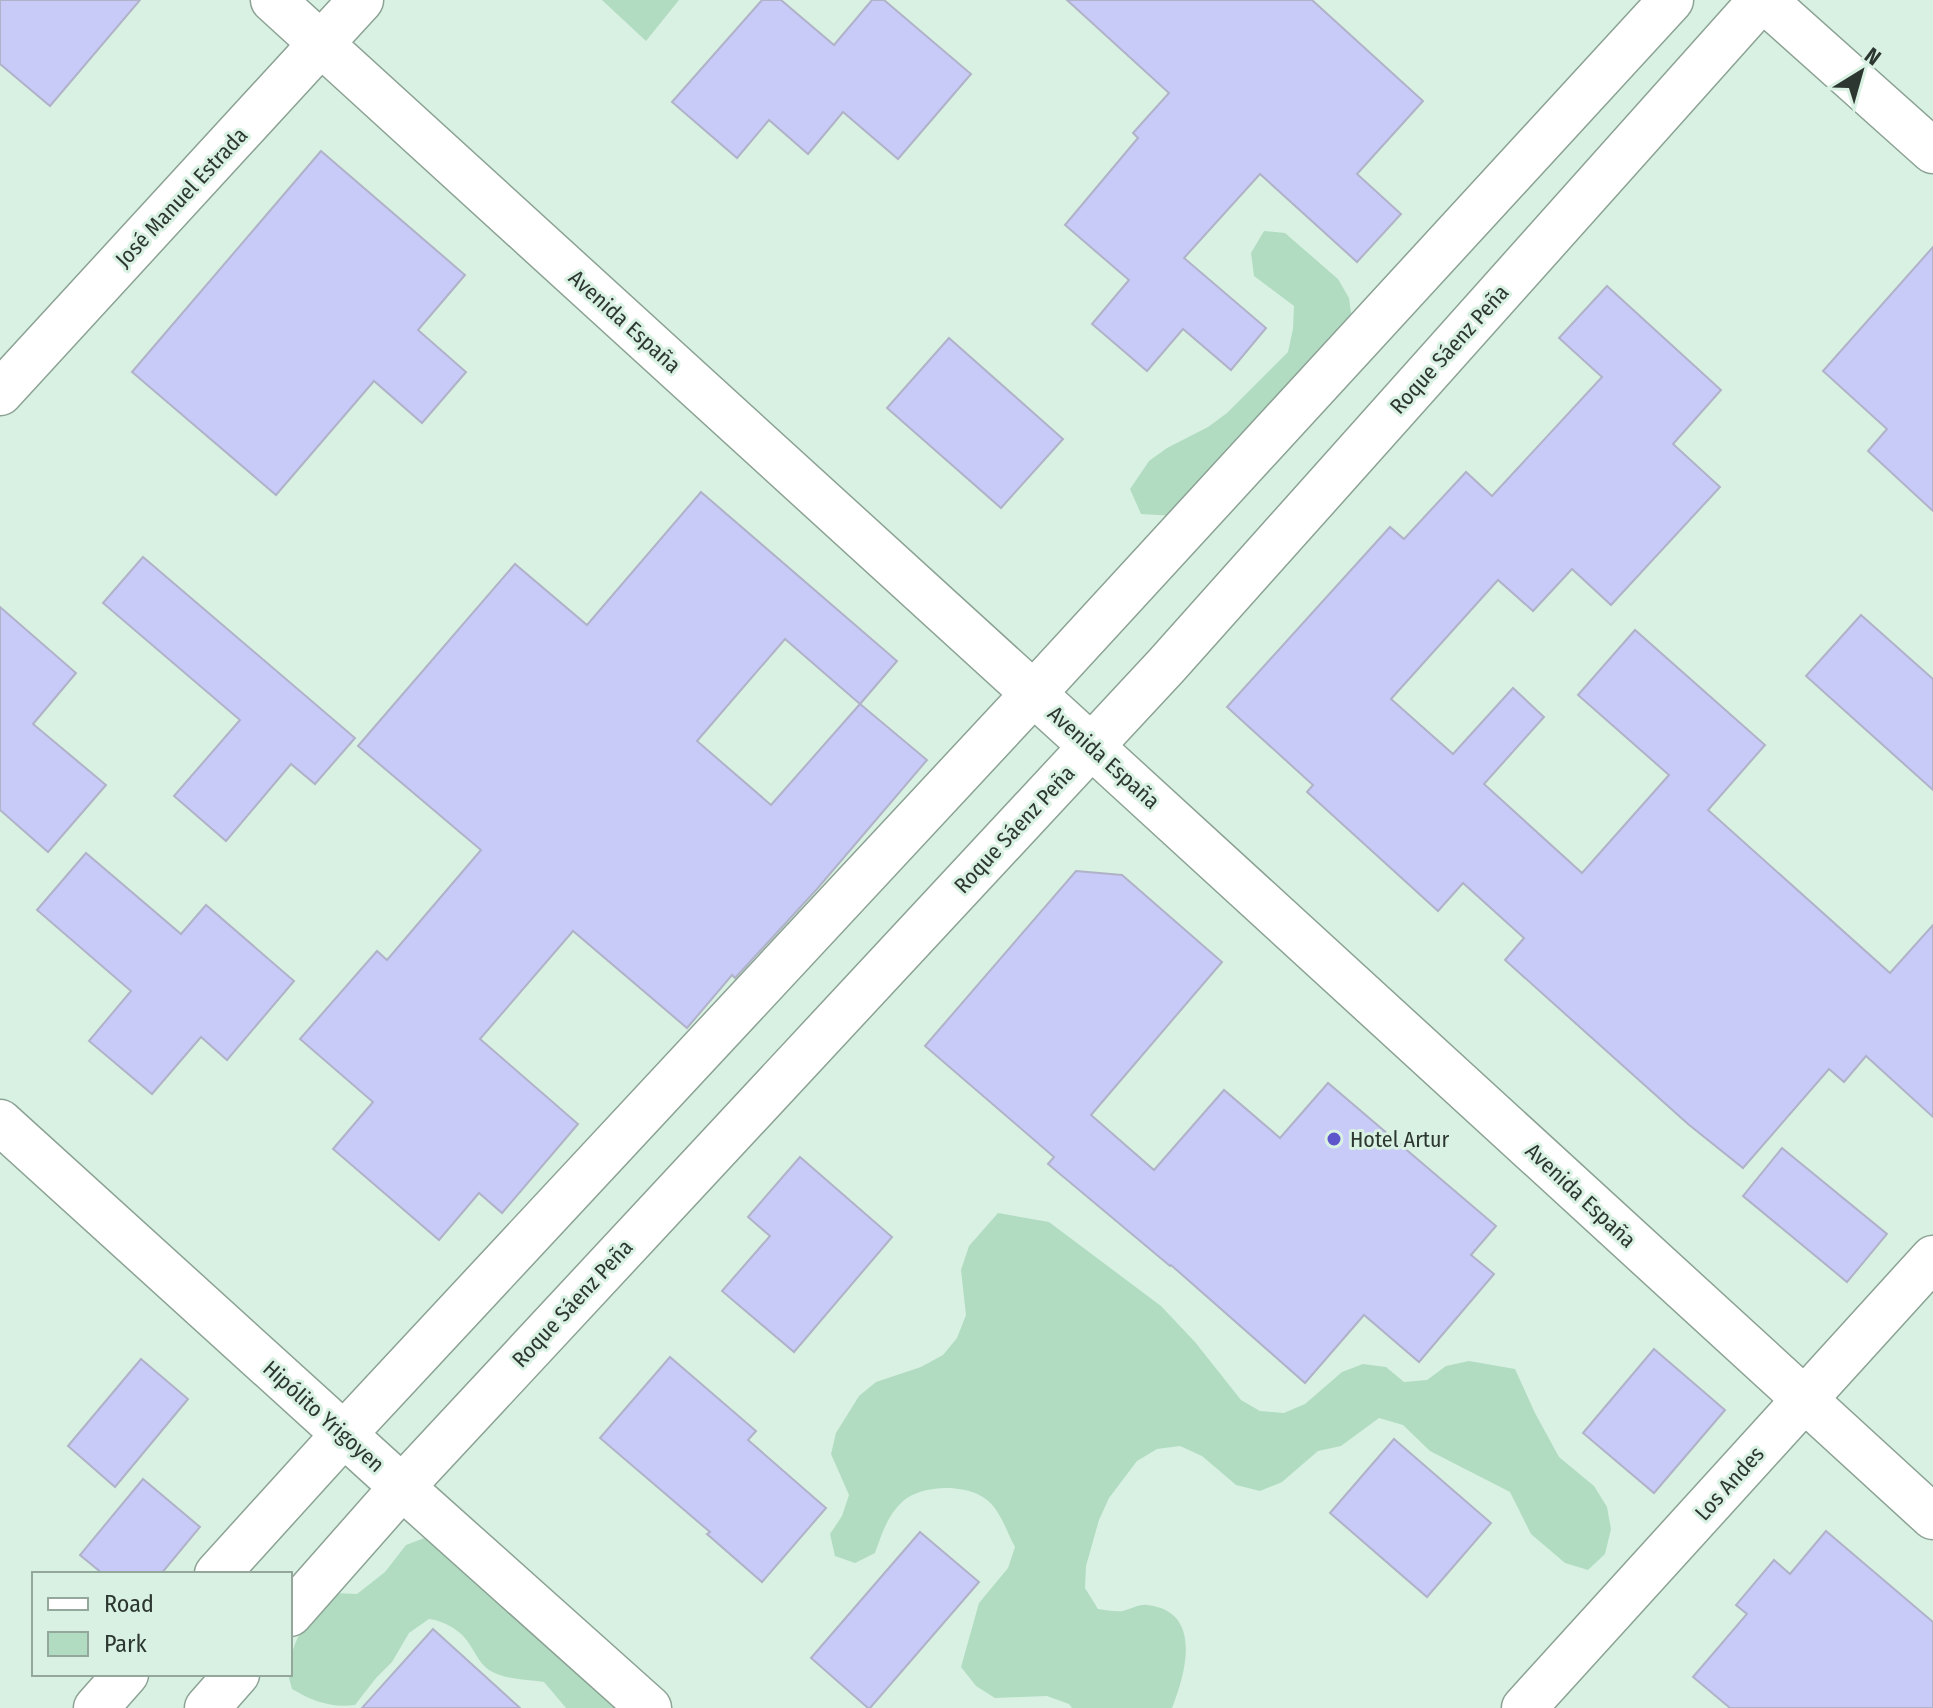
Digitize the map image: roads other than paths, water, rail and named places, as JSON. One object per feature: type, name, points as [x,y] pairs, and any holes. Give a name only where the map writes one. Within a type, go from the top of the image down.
[{"type":"street","name":"Avenida España","points":[[273,0],[1933,1517]]},
{"type":"street","name":"José Manuel Estrada","points":[[0,393],[361,0]]},
{"type":"street","points":[[219,1572],[1671,0]]},
{"type":"street","points":[[1762,0],[1933,151]]},
{"type":"street","name":"Roque Sáenz Peña","points":[[292,1612],[402,1487],[1198,630],[1762,0]]},
{"type":"street","name":"Hipólito Yrigoyen","points":[[0,1122],[649,1708]]},
{"type":"street","name":"Los Andes","points":[[1524,1708],[1933,1258]]},
{"type":"street","points":[[96,1708],[124,1676]]},
{"type":"street","points":[[207,1708],[235,1676]]},
{"type":"place","name":"Hotel Artur","points":[[1334,1139]]}]
